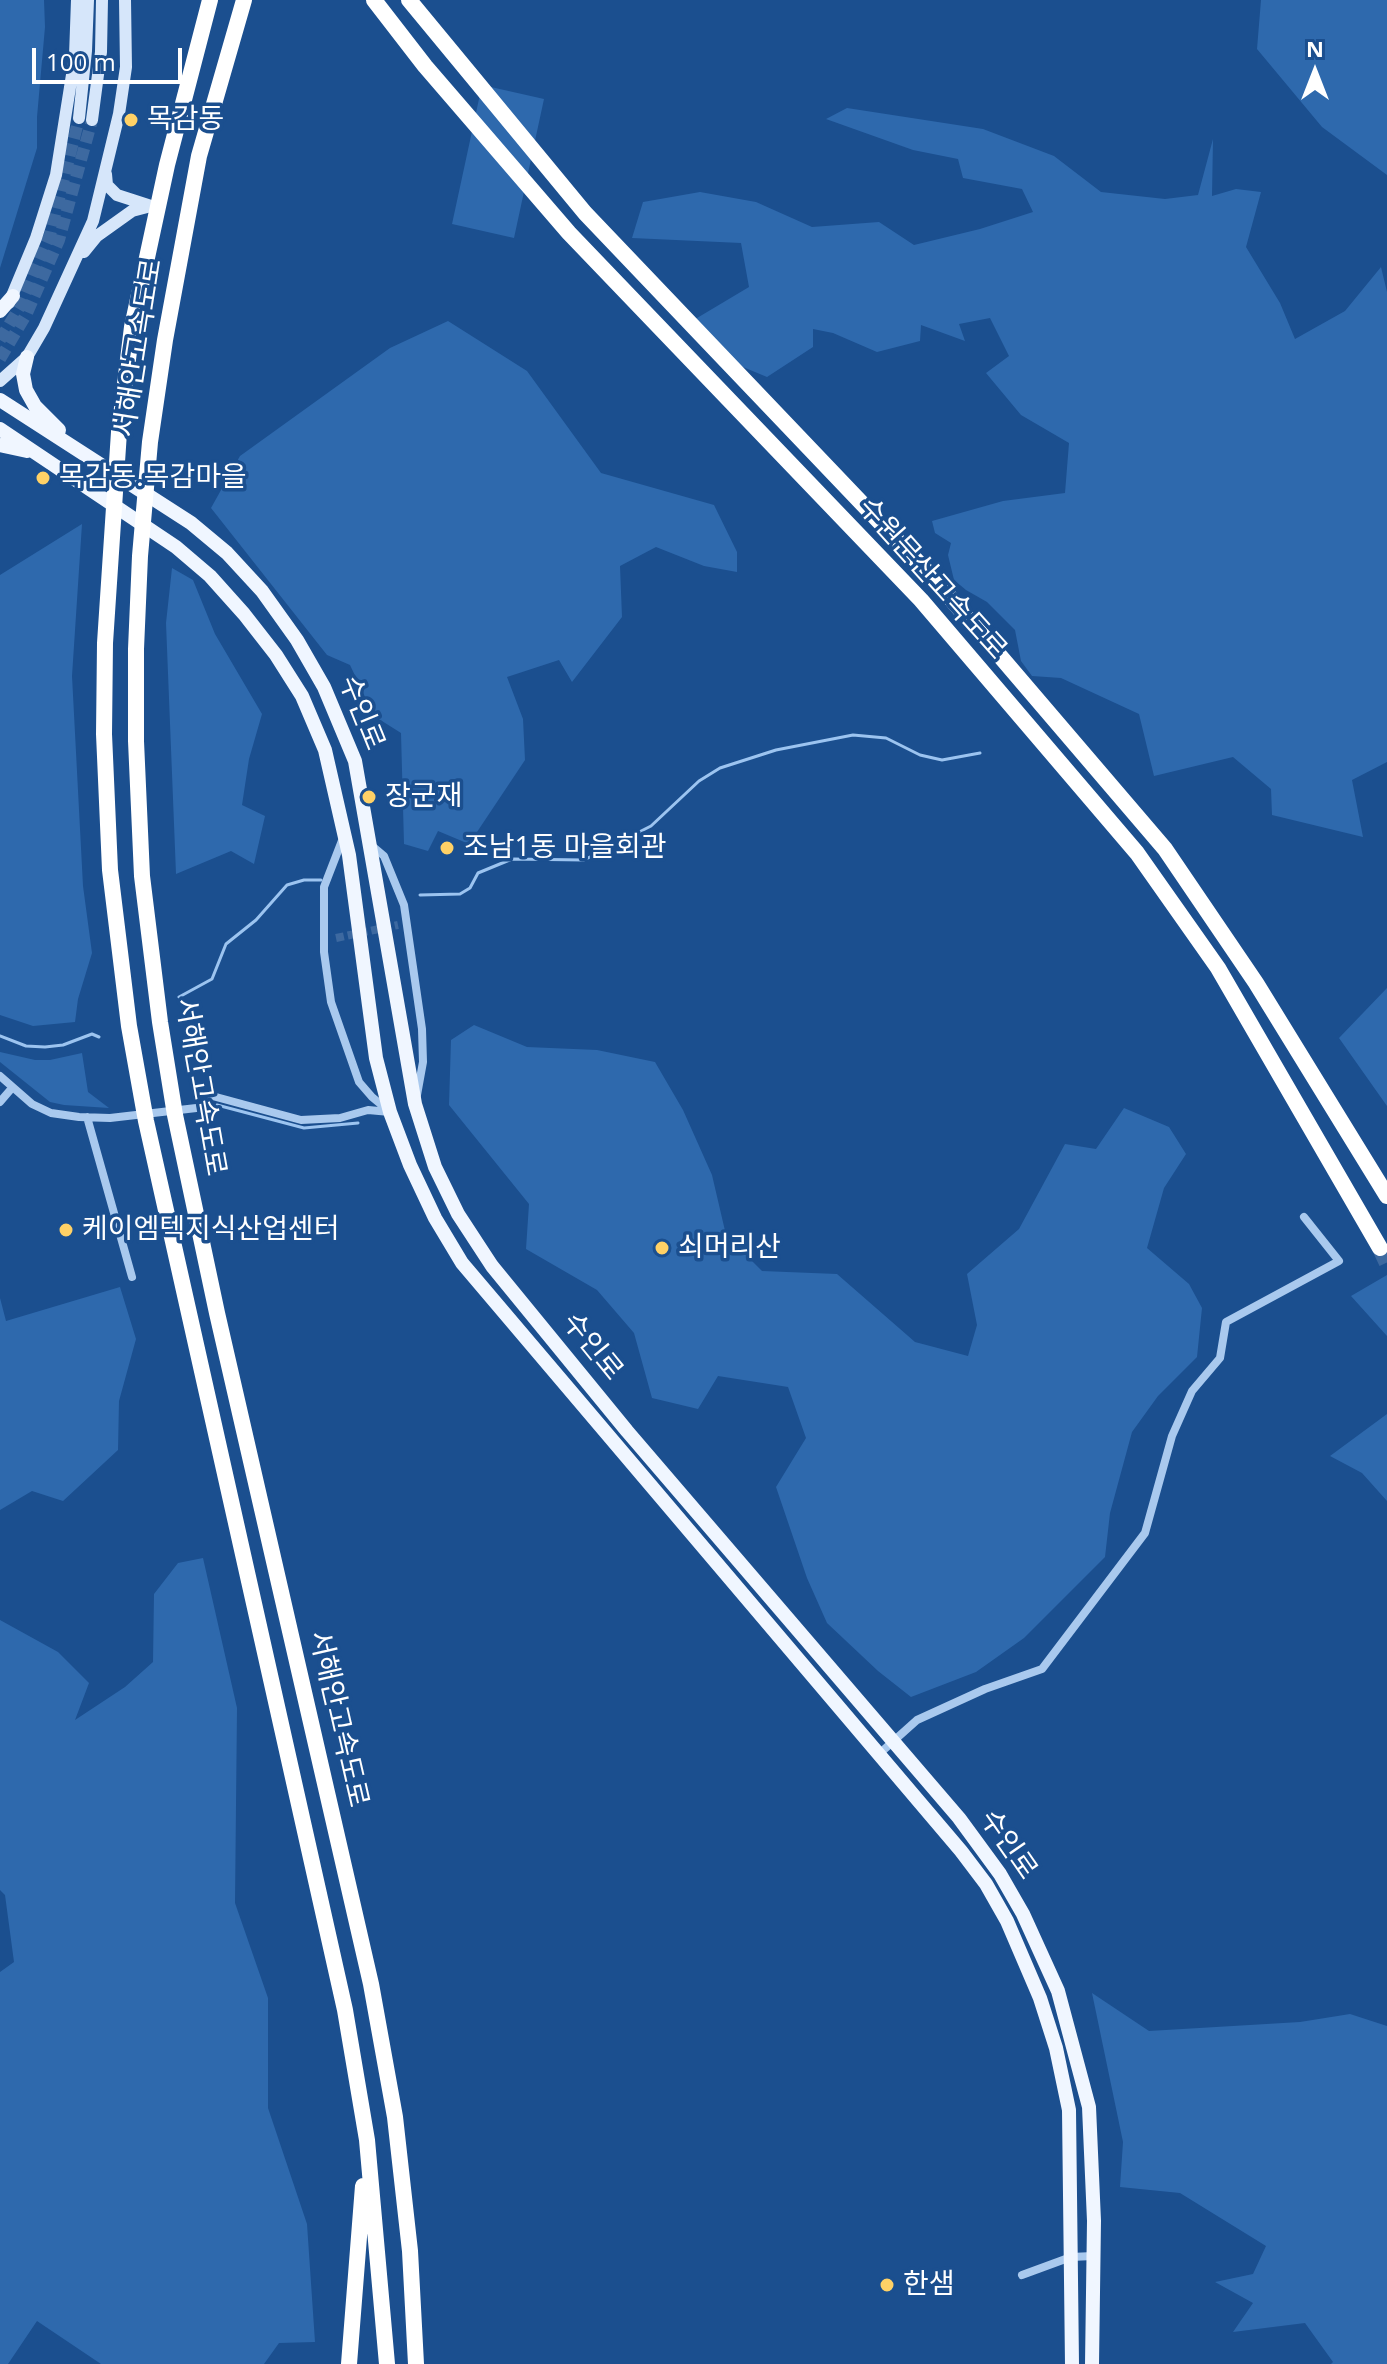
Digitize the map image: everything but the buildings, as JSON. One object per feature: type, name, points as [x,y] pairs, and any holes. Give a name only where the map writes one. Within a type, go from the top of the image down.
[{"type":"highway","name":"서해안고속도로","points":[[210,0],[167,165],[132,327],[119,432],[109,551],[104,734],[110,870],[129,1026],[146,1121],[345,2010],[367,2140],[387,2364]]},
{"type":"highway","name":"서해안고속도로","points":[[244,0],[199,156],[150,442],[140,556],[136,741],[142,876],[175,1115],[217,1313],[371,1984],[395,2117],[410,2251],[416,2364]]},
{"type":"highway","name":"수원문산고속도로","points":[[374,0],[425,66],[569,233],[921,600],[1137,853],[1218,968],[1380,1248]]},
{"type":"highway","name":"수원문산고속도로","points":[[409,0],[585,213],[935,580],[1165,849],[1256,983],[1387,1196]]},
{"type":"highway","points":[[349,2364],[367,2140]]},
{"type":"highway","points":[[410,2251],[424,2364]]},
{"type":"main road","points":[[0,314],[13,296],[56,175],[74,68],[77,0]]},
{"type":"main road","points":[[88,0],[86,119],[101,52],[102,0]]},
{"type":"main road","points":[[79,450],[35,406],[26,390],[23,374],[27,357],[44,328],[93,221],[119,114],[126,67],[125,0]]},
{"type":"main road","points":[[72,267],[97,236],[132,211],[151,206],[117,195],[107,185],[106,164]]},
{"type":"main road","points":[[0,381],[27,357]]},
{"type":"main road","name":"수인로","points":[[0,400],[191,523],[227,553],[262,591],[297,640],[324,687],[355,761],[415,1104],[435,1167],[458,1214],[492,1266],[627,1431],[959,1818],[1000,1874],[1023,1914],[1058,1991],[1089,2107],[1092,2364]]},
{"type":"main road","name":"수인로","points":[[0,429],[176,547],[210,576],[244,614],[284,669],[316,726],[345,833],[376,1058],[390,1112],[435,1218],[462,1263],[879,1754],[986,1884],[1007,1921],[1040,1998],[1056,2048],[1069,2110],[1072,2364]]},
{"type":"main road","points":[[0,445],[37,454]]},
{"type":"street","points":[[345,833],[324,887],[324,939],[331,1002],[359,1082],[390,1112]]},
{"type":"street","points":[[371,845],[385,858],[404,905],[402,924],[422,1029],[423,1062],[415,1104]]},
{"type":"street","points":[[324,939],[336,938]]},
{"type":"street","points":[[0,1076],[32,1104],[51,1113],[87,1117],[110,1118],[205,1107],[205,1094],[301,1120],[340,1118],[368,1110],[390,1112]]},
{"type":"street","points":[[0,1102],[12,1088]]},
{"type":"street","points":[[87,1117],[132,1277]]},
{"type":"street","points":[[879,1754],[917,1720],[985,1689],[1042,1669],[1145,1533],[1172,1436],[1192,1391],[1220,1358],[1226,1322],[1339,1261],[1304,1217]]},
{"type":"street","points":[[1022,2275],[1071,2257],[1093,2256]]},
{"type":"shaded area","points":[[0,0],[44,0],[45,27],[37,148],[0,268]]},
{"type":"shaded area","points":[[1261,0],[1387,0],[1387,175],[1322,127],[1257,49]]},
{"type":"shaded area","points":[[482,85],[544,99],[514,238],[452,224]]},
{"type":"shaded area","points":[[847,108],[983,129],[1054,156],[1101,192],[1165,199],[1198,195],[1213,139],[1212,196],[1236,189],[1261,192],[1246,247],[1280,303],[1295,339],[1345,311],[1381,267],[1387,292],[1387,762],[1352,780],[1363,837],[1272,815],[1271,789],[1233,757],[1154,776],[1139,714],[1061,678],[1032,676],[1021,661],[1015,630],[987,602],[954,580],[948,555],[951,543],[935,533],[932,521],[1003,501],[1065,493],[1069,443],[1021,415],[986,373],[1009,356],[990,318],[959,324],[965,341],[921,325],[920,341],[877,352],[833,333],[813,329],[813,347],[767,377],[714,355],[692,321],[749,287],[741,243],[632,238],[643,202],[700,192],[756,202],[812,227],[879,222],[914,245],[1033,212],[1022,189],[963,178],[958,159],[913,150],[826,119]]},
{"type":"shaded area","points":[[448,321],[527,371],[601,473],[714,505],[737,552],[737,572],[704,566],[656,547],[620,566],[622,617],[572,682],[559,660],[507,677],[523,719],[525,760],[469,844],[438,831],[428,851],[404,844],[401,733],[374,716],[350,665],[327,655],[211,508],[240,456],[390,348]]},
{"type":"shaded area","points":[[82,524],[72,676],[83,886],[92,953],[78,999],[75,1022],[33,1026],[0,1015],[0,575]]},
{"type":"shaded area","points":[[172,568],[193,580],[215,634],[262,714],[249,759],[242,805],[265,816],[254,864],[231,851],[176,874],[166,623]]},
{"type":"shaded area","points":[[1387,988],[1387,1106],[1339,1038]]},
{"type":"shaded area","points":[[474,1025],[527,1047],[597,1050],[655,1062],[683,1110],[712,1175],[726,1235],[762,1271],[837,1274],[915,1342],[968,1356],[977,1325],[967,1274],[1019,1229],[1065,1144],[1096,1149],[1124,1108],[1169,1127],[1186,1154],[1164,1188],[1147,1248],[1189,1284],[1202,1308],[1197,1357],[1158,1396],[1132,1432],[1110,1513],[1105,1557],[1024,1638],[976,1672],[911,1697],[878,1671],[827,1623],[807,1578],[776,1487],[806,1438],[788,1387],[718,1376],[698,1409],[652,1398],[634,1333],[597,1290],[526,1249],[529,1204],[449,1105],[451,1040]]},
{"type":"shaded area","points":[[0,1052],[35,1060],[82,1053],[88,1092],[109,1108],[50,1102],[0,1062]]},
{"type":"shaded area","points":[[1387,1275],[1387,1336],[1351,1296]]},
{"type":"shaded area","points":[[120,1287],[136,1339],[119,1401],[118,1450],[63,1501],[32,1491],[0,1510],[0,1298],[6,1321]]},
{"type":"shaded area","points":[[1387,1414],[1387,1501],[1362,1473],[1330,1456]]},
{"type":"shaded area","points":[[203,1558],[237,1708],[235,1903],[268,1998],[268,2108],[307,2224],[315,2342],[279,2343],[264,2364],[101,2364],[37,2321],[8,2364],[0,2364],[0,1972],[14,1962],[5,1895],[0,1890],[0,1620],[58,1652],[89,1683],[75,1720],[125,1687],[153,1662],[154,1594],[178,1563]]},
{"type":"shaded area","points":[[1092,1993],[1149,2031],[1300,2022],[1350,2014],[1387,2026],[1387,2364],[1331,2364],[1333,2362],[1305,2323],[1233,2332],[1253,2303],[1215,2282],[1253,2274],[1266,2246],[1180,2193],[1120,2187],[1123,2142]]},
{"type":"waterway","points":[[420,895],[460,894],[470,888],[478,873],[512,859],[584,860],[651,826],[699,781],[720,768],[776,750],[853,735],[886,738],[920,755],[942,760],[980,753]]},
{"type":"waterway","points":[[179,997],[212,979],[226,944],[256,920],[287,885],[304,880],[321,880]]},
{"type":"waterway","points":[[0,1036],[26,1046],[45,1047],[63,1045],[92,1034],[99,1037]]},
{"type":"waterway","points":[[217,1105],[304,1128],[358,1123]]},
{"type":"tunnel","points":[[0,340],[19,308],[50,235],[79,118]]},
{"type":"tunnel","points":[[0,359],[27,313],[59,240],[92,120]]},
{"type":"tunnel","points":[[336,938],[398,925]]},
{"type":"tunnel","points":[[1380,1248],[1387,1263]]},
{"type":"place","name":"목감동","points":[[131,120]]},
{"type":"place","name":"목감동.목감마을","points":[[43,478]]},
{"type":"place","name":"장군재","points":[[369,797]]},
{"type":"place","name":"조남1동 마을회관","points":[[447,848]]},
{"type":"place","name":"케이엠텍지식산업센터","points":[[66,1230]]},
{"type":"place","name":"쇠머리산","points":[[662,1248]]},
{"type":"place","name":"한샘","points":[[887,2285]]}]
